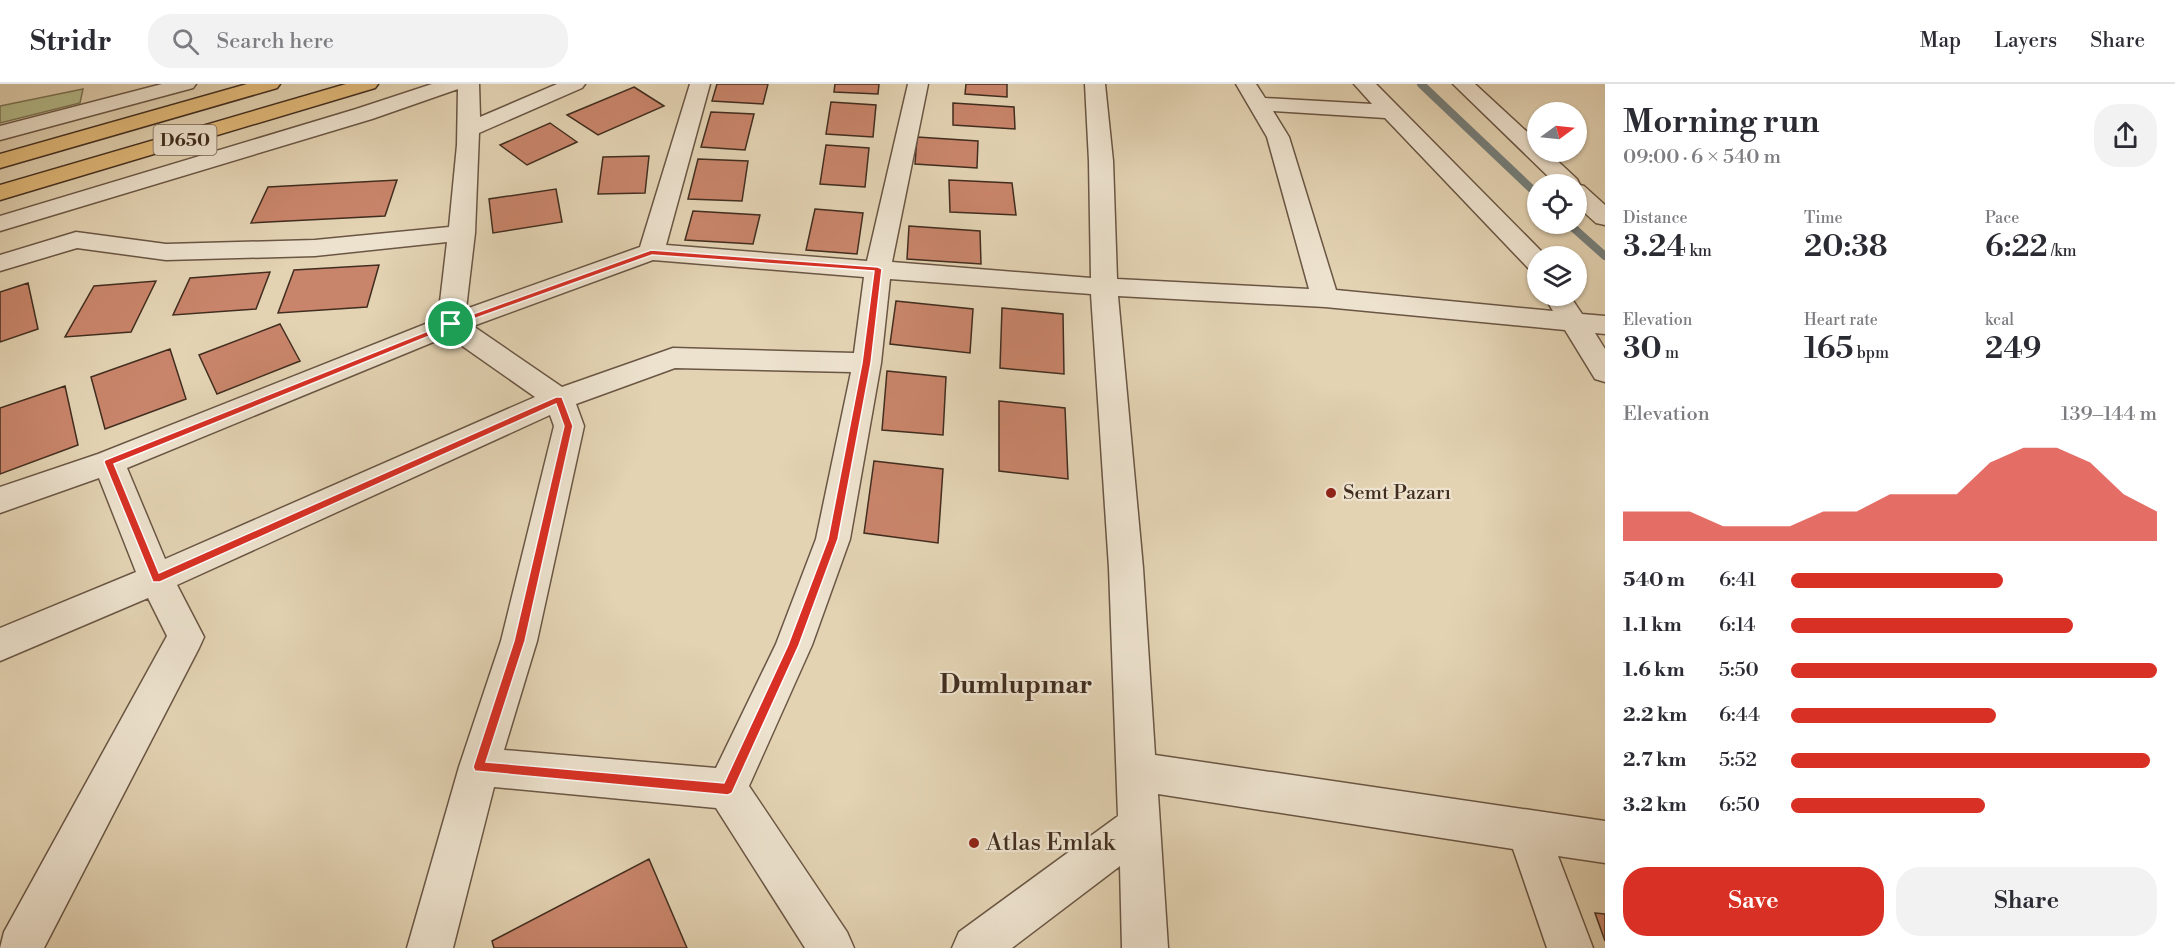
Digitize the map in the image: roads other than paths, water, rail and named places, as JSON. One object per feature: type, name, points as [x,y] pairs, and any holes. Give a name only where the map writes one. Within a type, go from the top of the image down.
[{"type":"highway","name":"D650","points":[[0,161],[270,84]]},
{"type":"highway","name":"D650","points":[[0,193],[368,84]]},
{"type":"street","points":[[4,131],[186,84]]},
{"type":"street","points":[[0,224],[364,114],[453,84]]},
{"type":"street","points":[[451,324],[462,233],[470,129],[469,84]]},
{"type":"street","points":[[470,129],[575,84]]},
{"type":"street","points":[[651,252],[700,84]]},
{"type":"street","points":[[728,789],[794,645],[833,539],[867,363],[878,269],[918,84]]},
{"type":"street","points":[[1095,84],[1101,161],[1104,287],[1126,568],[1145,948]]},
{"type":"street","points":[[1246,84],[1278,137],[1325,298]]},
{"type":"street","points":[[1364,84],[1527,252]]},
{"type":"street","points":[[1463,84],[1558,174]]},
{"type":"street","points":[[1258,104],[1391,112]]},
{"type":"street","points":[[1587,201],[1605,218]]},
{"type":"street","points":[[0,263],[76,240],[166,252],[315,248],[462,233]]},
{"type":"street","points":[[0,500],[109,462],[451,324],[651,252],[1104,287],[1325,298],[1605,325]]},
{"type":"street","points":[[1563,306],[1605,372]]},
{"type":"street","points":[[430,948],[479,767],[519,641],[569,426],[559,399],[451,324]]},
{"type":"street","points":[[0,645],[156,579],[559,399],[673,358],[867,363]]},
{"type":"street","points":[[20,948],[186,636],[156,579],[109,462]]},
{"type":"street","points":[[479,767],[728,789]]},
{"type":"street","points":[[1137,772],[1605,842]]},
{"type":"street","points":[[728,789],[831,948]]},
{"type":"street","points":[[975,948],[1140,825]]},
{"type":"street","points":[[1527,829],[1570,948]]},
{"type":"waterway","points":[[1421,84],[1527,185]]},
{"type":"waterway","points":[[1580,234],[1605,256]]},
{"type":"place","name":"Semt Pazarı","points":[[1331,493]]},
{"type":"place","name":"Atlas Emlak","points":[[974,843]]},
{"type":"district","name":"Dumlupınar","points":[[1016,685]]}]
